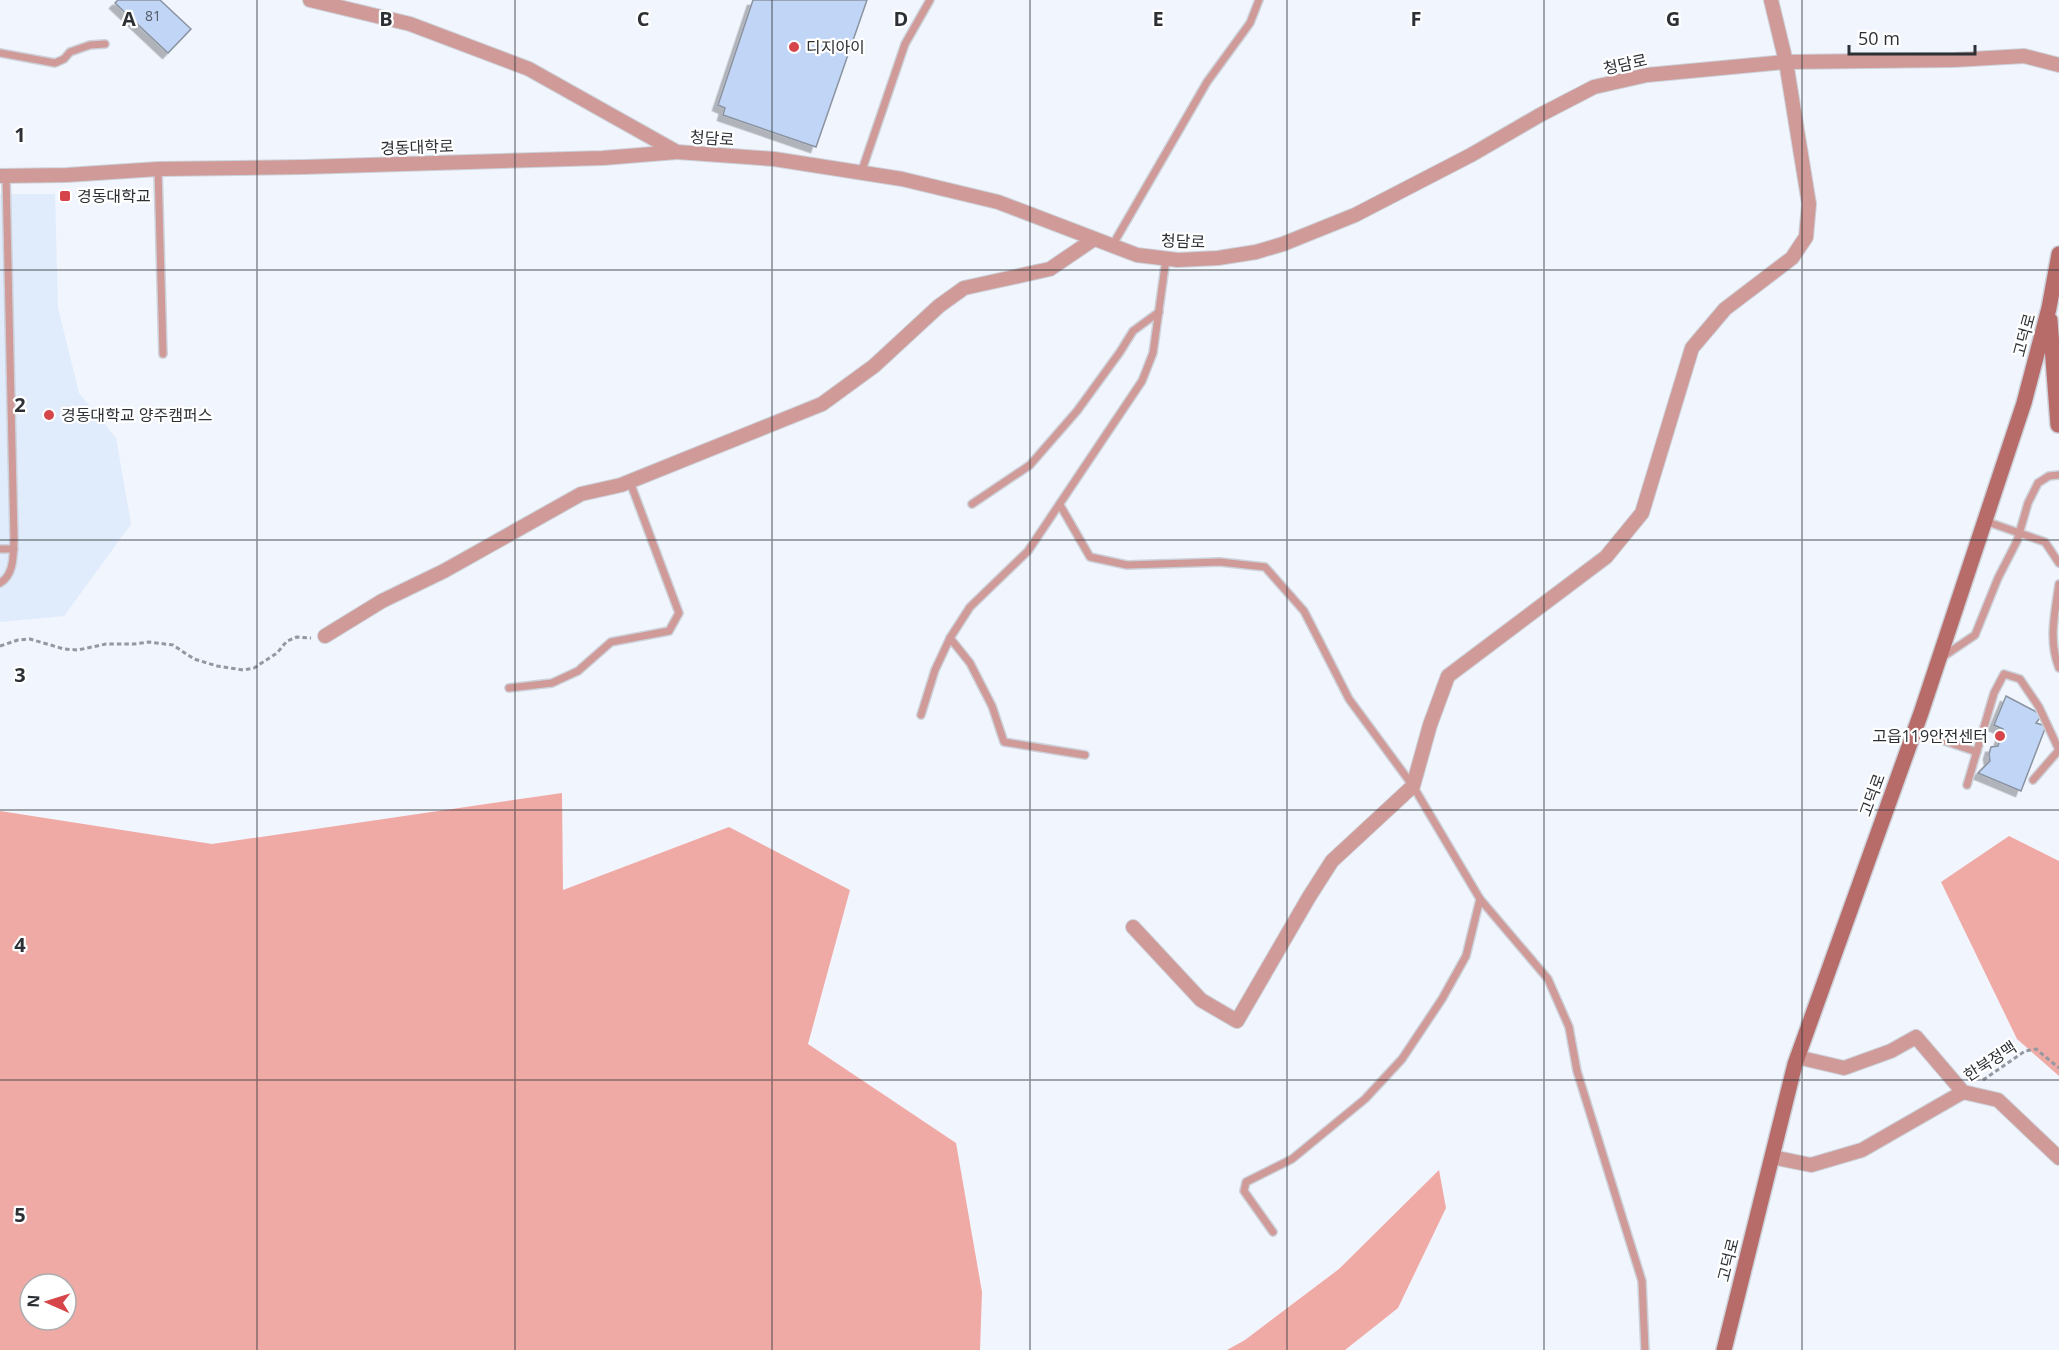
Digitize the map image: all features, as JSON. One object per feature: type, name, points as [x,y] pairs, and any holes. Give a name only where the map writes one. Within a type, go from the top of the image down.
[{"type":"main road","name":"고덕로","points":[[1724,1350],[1797,1057],[1915,731],[2024,403],[2049,308],[2059,254]]},
{"type":"main road","points":[[2049,308],[2058,425]]},
{"type":"street","name":"청담로","points":[[310,0],[410,24],[529,69],[677,152],[774,159],[902,179],[998,202],[1137,255],[1166,259],[1218,258],[1256,252],[1293,240],[1355,214],[1471,155],[1594,87],[1647,75],[1786,62],[1954,60],[2024,56],[2059,65]]},
{"type":"street","points":[[1133,927],[1202,1000],[1237,1021],[1332,861],[1413,786],[1430,724],[1448,676],[1606,557],[1642,513],[1692,348],[1725,309],[1792,258],[1806,237],[1809,204],[1786,62],[1771,0]]},
{"type":"street","name":"경동대학로","points":[[3,176],[67,176],[158,169],[603,158],[677,152]]},
{"type":"street","points":[[325,636],[382,601],[444,571],[581,494],[630,482],[822,404],[874,366],[939,306],[964,288],[1050,269],[1094,239]]},
{"type":"street","points":[[1797,1057],[1844,1068],[1891,1051],[1916,1037],[1963,1092],[1998,1100],[2059,1158]]},
{"type":"street","points":[[1772,1156],[1811,1165],[1862,1150],[1963,1092]]},
{"type":"lane","points":[[861,172],[905,44],[930,0]]},
{"type":"lane","points":[[1112,246],[1207,82],[1250,23],[1259,0]]},
{"type":"lane","points":[[0,53],[55,63],[64,59],[70,52],[90,45],[105,45]]},
{"type":"lane","points":[[158,169],[163,354]]},
{"type":"lane","points":[[0,583],[12,569],[14,549],[3,176]]},
{"type":"lane","points":[[921,715],[935,670],[950,638],[970,607],[1028,551],[1142,381],[1153,353],[1166,259]]},
{"type":"lane","points":[[972,504],[1030,465],[1077,411],[1133,331],[1159,312]]},
{"type":"lane","points":[[0,357],[9,357]]},
{"type":"lane","points":[[1939,659],[1975,635],[2020,533],[2028,503],[2038,483],[2049,476],[2059,475]]},
{"type":"lane","points":[[509,688],[552,683],[578,671],[611,642],[669,631],[679,613],[630,482]]},
{"type":"lane","points":[[1060,505],[1090,556],[1127,565],[1220,562],[1265,567],[1304,611],[1349,699],[1413,786],[1480,899],[1548,979],[1569,1027],[1577,1071],[1642,1281],[1645,1350]]},
{"type":"lane","points":[[1985,521],[2045,542],[2059,563]]},
{"type":"lane","points":[[0,549],[14,549]]},
{"type":"lane","points":[[2059,584],[2052,630],[2059,668]]},
{"type":"lane","points":[[950,638],[970,663],[992,706],[1004,742],[1085,755]]},
{"type":"lane","points":[[1968,785],[1994,693],[2004,674],[2020,679],[2039,707],[2059,750],[2033,780]]},
{"type":"lane","points":[[1915,731],[1977,752]]},
{"type":"lane","points":[[1273,1232],[1244,1191],[1246,1182],[1292,1159],[1365,1099],[1402,1059],[1442,999],[1466,956],[1480,899]]},
{"type":"path","points":[[0,646],[30,639],[63,649],[78,650],[106,644],[149,642],[173,645],[194,659],[216,666],[243,670],[254,668],[277,653],[287,641],[297,637],[325,636]]},
{"type":"path","name":"한북정맥","points":[[1963,1092],[2025,1051],[2036,1049],[2059,1068]]},
{"type":"shaded area","name":"경동대학교 양주캠퍼스","points":[[0,194],[55,194],[58,308],[79,393],[116,438],[131,524],[64,616],[0,622]]},
{"type":"shaded area","points":[[562,793],[563,890],[729,827],[850,890],[808,1044],[956,1143],[982,1292],[980,1350],[0,1350],[0,811],[212,844]]},
{"type":"shaded area","points":[[2009,836],[2059,861],[2059,1076],[2017,1039],[1941,882]]},
{"type":"shaded area","points":[[1439,1170],[1446,1208],[1398,1308],[1345,1350],[1227,1350],[1245,1340],[1339,1269]]},
{"type":"building","points":[[118,0],[160,0],[191,29],[168,53],[115,3]]},
{"type":"building","name":"디지아이","points":[[753,0],[867,0],[816,147],[723,115],[725,108],[718,105]]},
{"type":"building","points":[[2006,696],[2042,715],[2036,723],[2046,726],[2021,791],[1978,773],[1990,761],[1991,747],[1998,746],[2003,729],[1994,725]]},
{"type":"place","name":"디지아이","points":[[794,47]]},
{"type":"place","name":"경동대학교","points":[[65,196]]},
{"type":"place","name":"경동대학교 양주캠퍼스","points":[[49,415]]},
{"type":"place","name":"고읍119안전센터","points":[[2000,736]]}]
